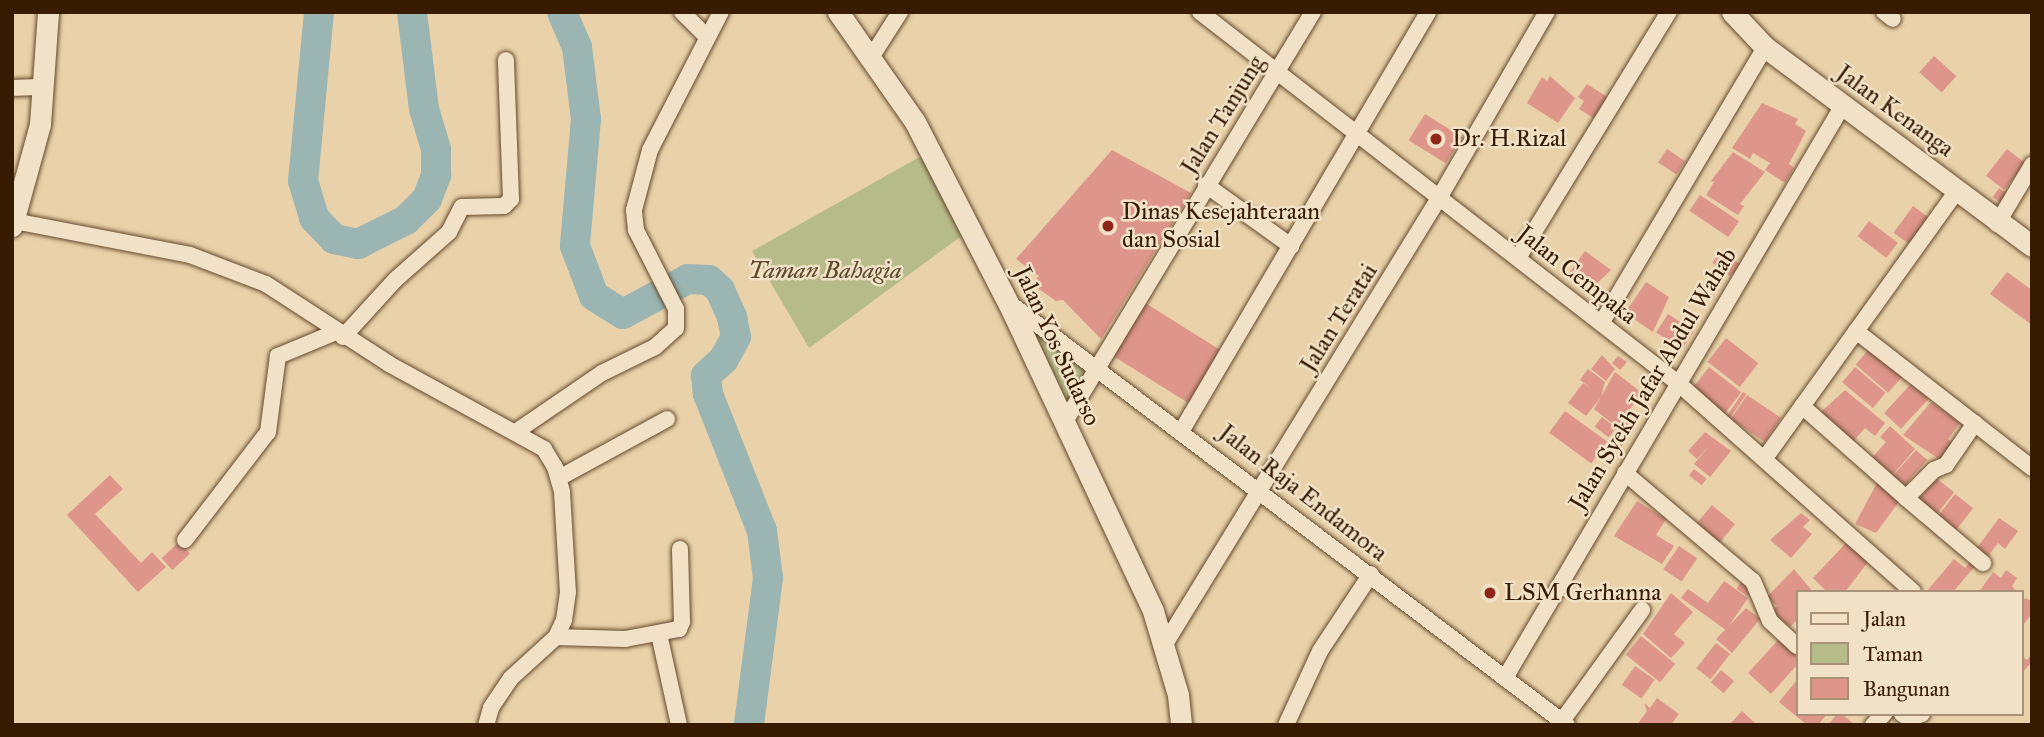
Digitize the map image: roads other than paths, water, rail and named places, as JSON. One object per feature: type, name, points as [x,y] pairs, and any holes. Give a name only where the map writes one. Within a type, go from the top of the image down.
[{"type":"street","points":[[48,12],[40,124],[13,224],[190,255],[231,269],[289,296],[340,334],[517,431],[544,449],[559,478],[568,592],[564,620],[556,637],[511,678],[491,708],[486,725]]},
{"type":"street","points":[[682,12],[706,36]]},
{"type":"street","points":[[517,431],[602,373],[667,340],[678,322],[675,306],[634,224],[639,182],[669,109],[721,12]]},
{"type":"street","name":"Jalan Yos Sudarso","points":[[838,12],[872,56],[943,173],[1008,302],[1165,644],[1181,725]]},
{"type":"street","points":[[872,56],[900,12]]},
{"type":"street","name":"Jalan Cempaka","points":[[1200,12],[1602,321],[1765,458],[1911,590]]},
{"type":"street","name":"Jalan Tanjung","points":[[1064,423],[1312,12]]},
{"type":"street","points":[[1182,430],[1359,136],[1428,12]]},
{"type":"street","points":[[1527,12],[1544,18]]},
{"type":"street","points":[[1518,258],[1669,12]]},
{"type":"street","name":"Jalan Kenanga","points":[[1732,12],[1765,47],[1958,189],[1997,224],[2032,246]]},
{"type":"street","name":"Jalan Teratai","points":[[1165,644],[1440,198],[1544,18]]},
{"type":"street","points":[[1602,321],[1765,47]]},
{"type":"street","points":[[185,540],[268,432],[278,355],[340,334],[449,232],[462,207],[501,206],[511,199],[506,60]]},
{"type":"street","points":[[12,88],[44,87]]},
{"type":"street","name":"Jalan Syekh Jafar Abdul Wahab","points":[[1505,678],[1843,106]]},
{"type":"street","points":[[1997,224],[2032,166]]},
{"type":"street","points":[[1206,185],[1291,246]]},
{"type":"street","points":[[1765,458],[1958,189]]},
{"type":"street","name":"Jalan Raja Endamora","points":[[1008,302],[1260,489],[1564,723]]},
{"type":"street","points":[[1856,331],[2032,468]]},
{"type":"street","points":[[1802,406],[1983,562]]},
{"type":"street","points":[[559,478],[667,419]]},
{"type":"street","points":[[1906,498],[1934,470],[1945,465],[1976,423]]},
{"type":"street","points":[[1625,473],[1752,581],[1770,621],[1796,645]]},
{"type":"street","points":[[556,637],[625,639],[659,634],[682,626],[680,550]]},
{"type":"street","points":[[1286,725],[1313,663],[1371,574]]},
{"type":"street","points":[[1564,723],[1642,610]]},
{"type":"street","points":[[659,634],[679,725]]},
{"type":"waterway","points":[[319,12],[303,181],[314,218],[334,239],[358,244],[406,220],[427,199],[436,175],[436,149],[424,109],[412,12]]},
{"type":"waterway","points":[[562,12],[577,47],[586,119],[575,246],[594,296],[623,314],[688,279],[709,280],[720,290],[732,317],[736,337],[724,359],[706,376],[708,394],[762,531],[768,578],[749,725]]},
{"type":"place","name":"Dr. H.Rizal","points":[[1436,139]]},
{"type":"place","name":"Dinas Kesejahteraan dan Sosial","points":[[1108,226]]},
{"type":"place","name":"LSM Gerhanna","points":[[1490,593]]},
{"type":"park label","name":"Taman Bahagia","points":[[825,271]]}]
